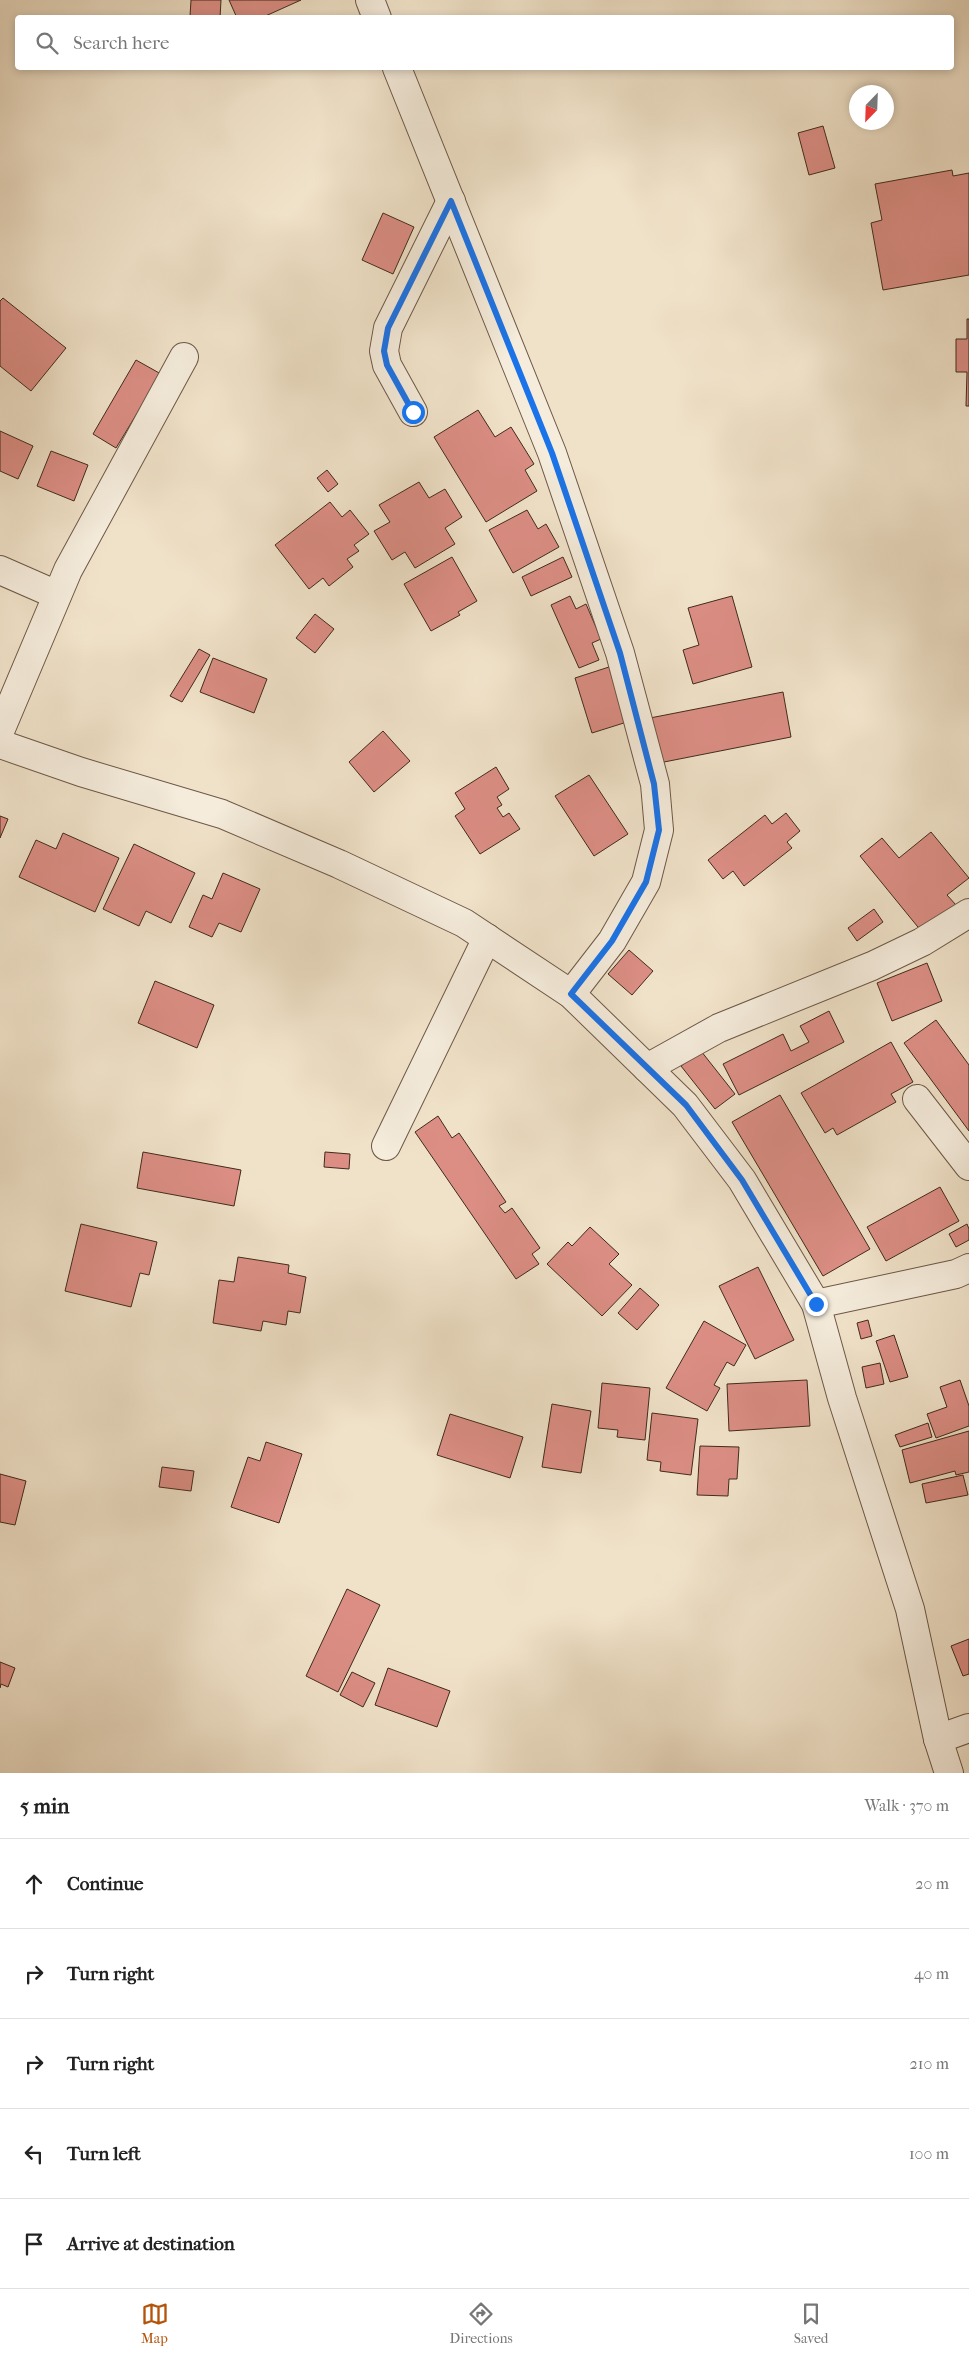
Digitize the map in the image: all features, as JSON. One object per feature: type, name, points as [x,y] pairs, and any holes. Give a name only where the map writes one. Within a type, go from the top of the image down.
[{"type":"street","points":[[370,0],[376,15]]},
{"type":"street","points":[[398,70],[552,453],[620,653],[654,784],[659,830],[646,882],[612,941],[571,994]]},
{"type":"street","points":[[413,412],[387,365],[384,351],[388,328],[451,201]]},
{"type":"street","points":[[0,731],[68,570],[184,357]]},
{"type":"street","points":[[0,570],[57,595]]},
{"type":"street","points":[[0,744],[81,772],[222,814],[357,872],[464,923],[571,994],[686,1105],[742,1180],[816,1304],[842,1398],[910,1609],[938,1739],[949,1773]]},
{"type":"street","points":[[647,1068],[720,1028],[880,962],[922,942],[969,913]]},
{"type":"street","points":[[386,1146],[487,938]]},
{"type":"street","points":[[917,1099],[969,1166]]},
{"type":"street","points":[[816,1304],[956,1274],[969,1268]]},
{"type":"street","points":[[938,1739],[969,1728]]},
{"type":"building","points":[[191,0],[221,0],[220,15],[190,15]]},
{"type":"building","points":[[229,0],[301,0],[268,15],[236,15]]},
{"type":"building","points":[[823,126],[835,168],[809,175],[798,133]]},
{"type":"building","points":[[952,170],[953,176],[969,173],[969,275],[883,290],[871,223],[882,220],[875,184]]},
{"type":"building","points":[[383,213],[414,227],[393,274],[362,260]]},
{"type":"building","points":[[3,298],[66,348],[31,391],[0,366],[0,301]]},
{"type":"building","points":[[967,319],[969,319],[969,406],[966,406],[967,372],[956,372],[956,339],[967,339]]},
{"type":"building","points":[[136,360],[161,374],[116,448],[93,434]]},
{"type":"building","points":[[478,410],[495,437],[511,427],[534,464],[525,470],[537,491],[486,522],[434,437]]},
{"type":"building","points":[[0,431],[33,446],[18,479],[0,471]]},
{"type":"building","points":[[51,451],[88,465],[74,501],[37,486]]},
{"type":"building","points":[[327,470],[338,484],[328,492],[317,478]]},
{"type":"building","points":[[419,482],[429,498],[445,489],[462,517],[445,528],[455,544],[415,568],[405,552],[392,560],[374,531],[390,522],[379,505]]},
{"type":"building","points":[[330,502],[342,517],[350,510],[369,534],[354,545],[359,551],[347,559],[353,567],[329,586],[323,578],[309,589],[275,545]]},
{"type":"building","points":[[527,510],[538,529],[546,524],[559,547],[513,573],[489,530]]},
{"type":"building","points":[[452,557],[477,601],[458,612],[460,615],[431,631],[404,584]]},
{"type":"building","points":[[563,557],[572,577],[531,596],[522,577]]},
{"type":"building","points":[[570,596],[576,609],[586,604],[601,639],[592,643],[599,660],[579,668],[551,605]]},
{"type":"building","points":[[732,596],[752,667],[693,684],[683,650],[699,645],[688,608]]},
{"type":"building","points":[[315,614],[334,629],[315,653],[296,638]]},
{"type":"building","points":[[199,649],[210,655],[182,702],[170,696]]},
{"type":"building","points":[[213,658],[267,679],[254,713],[200,692]]},
{"type":"building","points":[[609,667],[627,722],[592,733],[575,678]]},
{"type":"building","points":[[783,692],[791,737],[659,763],[650,718]]},
{"type":"building","points":[[383,731],[410,761],[374,792],[349,762]]},
{"type":"building","points":[[496,767],[509,789],[497,797],[502,805],[497,808],[503,817],[509,813],[520,829],[480,854],[455,816],[465,809],[455,793]]},
{"type":"building","points":[[589,775],[628,834],[594,856],[555,796]]},
{"type":"building","points":[[786,813],[800,831],[787,842],[792,848],[744,886],[733,871],[723,879],[708,860],[765,815],[772,824]]},
{"type":"building","points":[[0,816],[8,819],[0,838]]},
{"type":"building","points":[[931,832],[969,878],[947,895],[956,905],[922,932],[860,856],[882,838],[899,858]]},
{"type":"building","points":[[63,833],[119,858],[95,912],[19,877],[36,840],[56,849]]},
{"type":"building","points":[[134,844],[195,873],[171,923],[146,911],[139,926],[103,909]]},
{"type":"building","points":[[223,873],[260,889],[241,932],[219,923],[212,937],[189,927],[203,895],[212,899]]},
{"type":"building","points":[[874,909],[883,922],[857,941],[848,928]]},
{"type":"building","points":[[629,950],[653,971],[632,995],[608,974]]},
{"type":"building","points":[[927,963],[942,1001],[892,1021],[877,983]]},
{"type":"building","points":[[155,981],[214,1005],[197,1048],[138,1023]]},
{"type":"building","points":[[829,1011],[844,1042],[739,1095],[723,1064],[783,1034],[791,1051],[809,1042],[800,1026]]},
{"type":"building","points":[[936,1020],[969,1065],[969,1131],[904,1043]]},
{"type":"building","points":[[891,1042],[913,1082],[891,1094],[896,1102],[837,1135],[833,1128],[825,1133],[801,1093]]},
{"type":"building","points":[[701,1051],[735,1094],[715,1109],[681,1066]]},
{"type":"building","points":[[780,1095],[870,1249],[823,1276],[732,1122]]},
{"type":"building","points":[[438,1116],[452,1138],[459,1133],[506,1202],[499,1206],[505,1213],[512,1208],[540,1248],[532,1254],[539,1264],[516,1279],[415,1132]]},
{"type":"building","points":[[143,1152],[241,1170],[234,1206],[137,1188]]},
{"type":"building","points":[[325,1152],[350,1154],[349,1169],[324,1167]]},
{"type":"building","points":[[940,1187],[959,1221],[886,1261],[867,1227]]},
{"type":"building","points":[[81,1224],[157,1242],[149,1275],[140,1273],[131,1307],[65,1291]]},
{"type":"building","points":[[967,1224],[969,1240],[956,1247],[949,1234]]},
{"type":"building","points":[[590,1227],[619,1254],[609,1264],[632,1285],[602,1316],[547,1264],[568,1242],[572,1246]]},
{"type":"building","points":[[238,1257],[289,1265],[288,1273],[306,1277],[300,1313],[288,1311],[286,1325],[263,1321],[261,1331],[213,1323],[219,1280],[234,1282]]},
{"type":"building","points":[[758,1267],[794,1340],[755,1359],[719,1286]]},
{"type":"building","points":[[640,1288],[659,1305],[637,1330],[618,1313]]},
{"type":"building","points":[[868,1320],[872,1336],[861,1339],[857,1323]]},
{"type":"building","points":[[704,1321],[746,1345],[734,1366],[727,1362],[714,1385],[720,1388],[707,1411],[666,1388]]},
{"type":"building","points":[[894,1335],[908,1377],[890,1382],[876,1341]]},
{"type":"building","points":[[880,1363],[884,1384],[866,1388],[862,1367]]},
{"type":"building","points":[[807,1380],[810,1426],[729,1431],[727,1384]]},
{"type":"building","points":[[960,1380],[969,1406],[969,1426],[936,1438],[927,1414],[947,1407],[940,1387]]},
{"type":"building","points":[[602,1383],[650,1388],[645,1440],[617,1437],[618,1430],[598,1428]]},
{"type":"building","points":[[552,1404],[591,1411],[581,1473],[542,1467]]},
{"type":"building","points":[[652,1413],[698,1419],[691,1475],[660,1471],[661,1462],[647,1460]]},
{"type":"building","points":[[450,1414],[523,1437],[510,1478],[437,1455]]},
{"type":"building","points":[[928,1423],[932,1437],[900,1447],[895,1435]]},
{"type":"building","points":[[969,1431],[969,1472],[956,1475],[955,1471],[910,1483],[902,1450]]},
{"type":"building","points":[[266,1442],[302,1454],[279,1523],[231,1507],[248,1457],[260,1461]]},
{"type":"building","points":[[700,1446],[739,1447],[737,1479],[729,1479],[728,1496],[697,1495]]},
{"type":"building","points":[[162,1467],[194,1471],[191,1491],[159,1487]]},
{"type":"building","points":[[0,1474],[26,1481],[15,1525],[0,1522]]},
{"type":"building","points":[[963,1475],[968,1495],[926,1503],[922,1484]]},
{"type":"building","points":[[347,1589],[380,1605],[338,1692],[306,1676]]},
{"type":"building","points":[[969,1639],[969,1674],[963,1676],[951,1646]]},
{"type":"building","points":[[0,1662],[15,1668],[8,1687],[1,1684],[0,1688]]},
{"type":"building","points":[[388,1668],[450,1691],[437,1727],[375,1705]]},
{"type":"building","points":[[352,1672],[375,1683],[363,1707],[340,1695]]},
{"type":"route","points":[[413,412],[387,365],[384,351],[388,328],[451,201],[552,453],[620,653],[654,784],[659,830],[646,882],[612,941],[571,994],[686,1105],[742,1180],[816,1304]]}]
